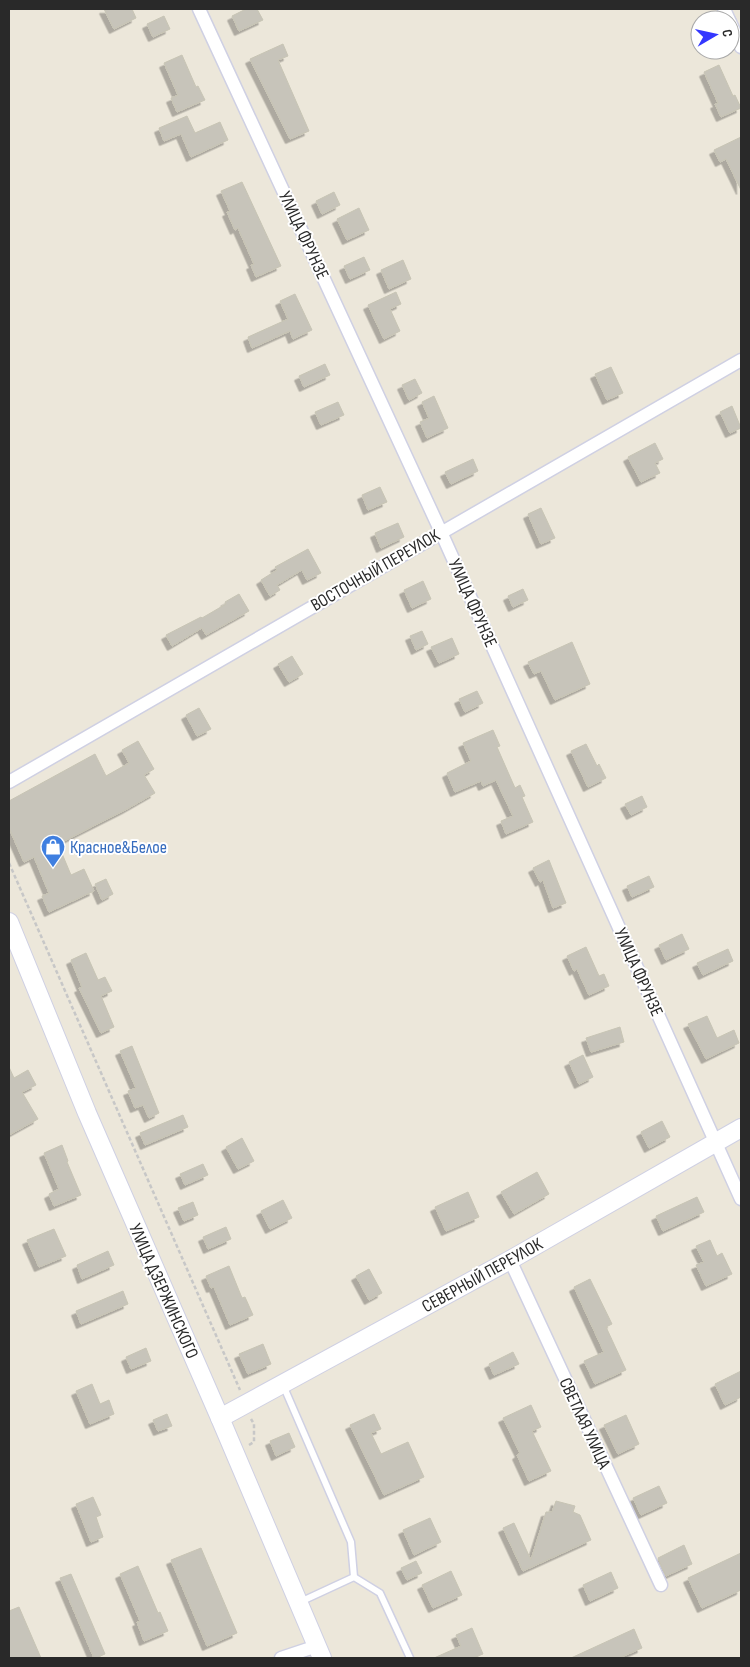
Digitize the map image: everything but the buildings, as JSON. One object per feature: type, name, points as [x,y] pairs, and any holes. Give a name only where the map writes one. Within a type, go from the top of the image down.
[{"type":"street","name":"УЛИЦА ФРУНЗЕ","points":[[199,9],[441,532],[741,1199]]},
{"type":"street","name":"ВОСТОЧНЫЙ ПЕРЕУЛОК","points":[[9,782],[741,360]]},
{"type":"street","name":"УЛИЦА ДЗЕРЖИНСКОГО","points":[[9,922],[90,1121],[220,1418],[319,1652]]},
{"type":"street","name":"СЕВЕРНЫЙ ПЕРЕУЛОК","points":[[220,1418],[510,1260],[741,1128]]},
{"type":"street","name":"СВЕТЛАЯ УЛИЦА","points":[[510,1260],[661,1585]]},
{"type":"street","points":[[281,1658],[319,1652]]},
{"type":"lane","points":[[282,1384],[351,1542],[354,1578]]},
{"type":"lane","points":[[299,1603],[354,1578]]},
{"type":"lane","points":[[354,1578],[380,1593],[410,1658]]},
{"type":"place","name":"Красное&Белое","points":[[53,868]]}]
